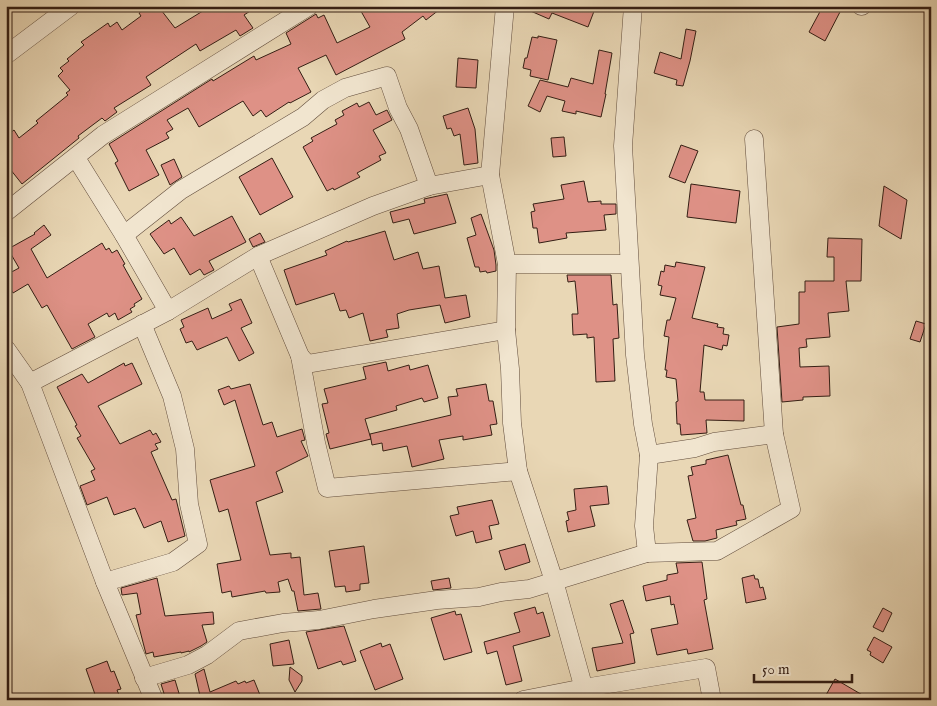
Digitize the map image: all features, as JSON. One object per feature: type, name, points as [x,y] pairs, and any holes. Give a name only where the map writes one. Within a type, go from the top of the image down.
[{"type":"street","points":[[6,55],[71,6]]},
{"type":"street","points":[[6,212],[103,135],[309,6]]},
{"type":"street","points":[[505,6],[490,176],[507,264],[506,330],[512,422],[518,471],[554,581],[585,694]]},
{"type":"street","points":[[633,6],[623,146],[628,264],[635,355],[643,424],[649,455],[644,526],[647,553]]},
{"type":"street","points":[[124,235],[181,190],[303,117],[323,100],[345,88],[387,76],[398,108],[409,129],[429,186]]},
{"type":"street","points":[[144,678],[188,665],[206,655],[239,631],[283,623],[319,620],[437,600],[479,597],[501,592],[529,590],[647,553],[717,551],[791,508],[774,434],[754,139]]},
{"type":"street","points":[[76,158],[168,311]]},
{"type":"street","points":[[30,382],[168,311],[258,256],[372,206],[429,186],[490,176]]},
{"type":"street","points":[[258,256],[300,356],[316,443],[328,488],[518,471]]},
{"type":"street","points":[[507,264],[628,264]]},
{"type":"street","points":[[105,582],[173,562],[198,544],[189,504],[185,449],[172,396],[142,324]]},
{"type":"street","points":[[300,356],[307,364],[506,330]]},
{"type":"street","points":[[6,349],[30,382],[105,582],[154,700]]},
{"type":"street","points":[[649,455],[695,448],[714,442],[774,434]]},
{"type":"street","points":[[523,700],[585,694],[706,668],[712,700]]},
{"type":"building","points":[[148,6],[158,6],[175,28],[211,6],[258,6],[244,15],[253,28],[240,36],[236,30],[200,51],[196,44],[146,77],[151,85],[114,108],[117,112],[105,121],[102,118],[78,136],[79,138],[22,184],[6,164],[6,136],[14,130],[19,138],[38,123],[36,121],[68,95],[66,93],[70,90],[58,76],[63,71],[60,68],[69,61],[67,59],[84,45],[81,42],[108,23],[110,27],[117,22],[122,30],[141,16],[139,13]]},
{"type":"building","points":[[358,6],[444,6],[426,20],[423,16],[402,32],[405,39],[336,75],[326,55],[298,68],[311,92],[289,102],[266,117],[261,110],[253,116],[243,101],[199,127],[188,108],[167,120],[173,129],[166,133],[169,138],[146,150],[159,175],[129,191],[115,163],[118,161],[109,144],[212,79],[213,81],[254,56],[256,60],[291,44],[286,33],[316,14],[318,18],[324,15],[337,43],[370,27]]},
{"type":"building","points":[[519,6],[596,6],[588,27],[552,13],[549,19]]},
{"type":"building","points":[[823,6],[834,6],[841,10],[825,41],[809,32]]},
{"type":"building","points":[[686,29],[696,31],[683,86],[676,85],[677,80],[654,73],[660,52],[681,59]]},
{"type":"building","points":[[538,36],[557,40],[548,80],[530,76],[531,70],[523,68],[532,37],[538,38]]},
{"type":"building","points":[[599,50],[612,53],[601,117],[576,111],[576,114],[562,111],[565,101],[547,96],[540,112],[528,106],[540,80],[568,87],[571,78],[593,84]]},
{"type":"building","points":[[458,58],[478,60],[476,88],[456,87]]},
{"type":"building","points":[[369,102],[376,115],[387,110],[392,120],[373,130],[386,153],[379,156],[381,160],[357,173],[360,177],[334,190],[333,188],[327,191],[303,147],[313,141],[311,138],[337,124],[335,120],[344,115],[342,111],[357,103],[359,107]]},
{"type":"building","points":[[468,108],[475,129],[478,163],[464,165],[460,134],[454,136],[451,128],[447,129],[443,116]]},
{"type":"building","points":[[564,137],[566,156],[553,157],[551,138]]},
{"type":"building","points":[[681,145],[698,151],[685,183],[669,177]]},
{"type":"building","points":[[272,158],[293,197],[260,215],[239,177]]},
{"type":"building","points":[[174,159],[182,177],[170,185],[161,165]]},
{"type":"building","points":[[584,181],[588,202],[601,201],[601,204],[616,204],[616,214],[604,215],[606,230],[566,233],[567,238],[539,243],[537,228],[533,228],[531,212],[535,211],[533,204],[564,199],[561,185]]},
{"type":"building","points":[[691,184],[740,191],[736,223],[687,217]]},
{"type":"building","points":[[884,186],[907,200],[901,239],[879,226]]},
{"type":"building","points":[[447,194],[456,223],[414,234],[409,219],[393,223],[390,212],[425,203],[424,199]]},
{"type":"building","points":[[481,214],[494,250],[496,265],[496,271],[487,273],[486,271],[480,272],[479,267],[475,267],[467,238],[476,235],[471,218]]},
{"type":"building","points":[[232,216],[246,242],[209,261],[214,270],[204,275],[200,269],[190,275],[174,248],[164,254],[150,234],[169,220],[171,224],[181,217],[194,236]]},
{"type":"building","points":[[44,225],[51,235],[31,249],[47,278],[102,243],[106,250],[109,248],[112,253],[117,250],[142,299],[130,309],[132,312],[118,320],[115,313],[109,317],[107,313],[88,324],[95,337],[72,349],[47,305],[42,308],[28,284],[13,293],[6,280],[6,275],[19,268],[8,249],[35,234]]},
{"type":"building","points":[[385,231],[394,260],[418,252],[423,269],[439,266],[445,298],[466,295],[470,317],[445,323],[440,305],[409,310],[397,314],[399,328],[386,330],[388,337],[370,341],[363,313],[349,318],[346,310],[340,311],[334,293],[296,305],[284,270],[327,255],[325,251],[347,241]]},
{"type":"building","points":[[260,233],[265,242],[253,247],[249,239]]},
{"type":"building","points":[[828,238],[862,239],[861,281],[846,281],[849,311],[828,313],[830,337],[806,339],[807,347],[799,348],[800,367],[829,366],[830,396],[803,397],[803,400],[782,402],[777,327],[799,324],[799,292],[805,292],[805,281],[834,281],[834,257],[827,257]]},
{"type":"building","points":[[676,262],[705,267],[692,318],[718,324],[717,327],[724,328],[723,334],[729,335],[727,346],[723,345],[722,350],[704,345],[700,392],[704,392],[705,400],[744,400],[744,421],[706,420],[707,433],[681,435],[680,424],[677,424],[676,402],[678,401],[676,379],[666,377],[667,370],[665,370],[669,337],[664,336],[667,320],[670,320],[676,298],[660,295],[662,286],[658,285],[661,271],[664,272],[665,265],[675,267]]},
{"type":"building","points":[[567,275],[611,275],[613,305],[617,304],[619,338],[613,339],[615,381],[596,382],[594,337],[587,338],[587,334],[573,335],[572,314],[578,314],[575,281],[568,282]]},
{"type":"building","points":[[241,299],[252,323],[241,328],[254,353],[239,361],[227,337],[197,350],[192,341],[186,343],[180,329],[184,327],[181,320],[208,308],[212,319],[232,310],[229,304]]},
{"type":"building","points":[[916,321],[926,324],[920,342],[910,339]]},
{"type":"building","points":[[386,362],[388,371],[409,365],[410,370],[428,365],[438,398],[424,402],[422,398],[396,406],[397,410],[365,419],[371,439],[330,449],[326,434],[329,433],[322,404],[328,403],[324,389],[366,379],[363,367]]},
{"type":"building","points":[[124,363],[125,366],[132,363],[142,384],[98,406],[120,444],[150,430],[153,435],[156,433],[161,442],[155,444],[158,449],[151,452],[172,500],[176,499],[185,536],[168,542],[161,521],[144,528],[135,508],[114,515],[107,497],[87,505],[80,486],[95,480],[91,471],[95,469],[77,438],[81,436],[75,426],[77,425],[57,387],[82,374],[88,383]]},
{"type":"building","points":[[250,384],[263,425],[272,422],[277,437],[302,429],[305,440],[301,441],[308,456],[276,472],[283,492],[256,502],[270,555],[291,553],[291,558],[300,557],[304,595],[318,593],[321,609],[298,611],[294,591],[292,591],[288,579],[278,582],[280,592],[266,593],[265,591],[232,597],[231,591],[222,593],[217,564],[241,560],[228,509],[219,512],[210,480],[255,466],[235,400],[224,405],[218,390],[229,386],[231,389]]},
{"type":"building","points":[[486,384],[489,401],[493,401],[497,424],[490,425],[492,435],[463,440],[463,436],[439,440],[444,459],[412,467],[407,446],[383,451],[382,443],[372,445],[370,434],[451,415],[448,397],[458,396],[456,389]]},
{"type":"building","points":[[728,455],[746,519],[736,521],[737,525],[716,530],[717,538],[693,541],[687,520],[696,518],[688,476],[693,475],[691,467],[706,464],[706,460]]},
{"type":"building","points":[[607,486],[609,504],[590,506],[595,526],[568,532],[566,521],[569,520],[567,512],[576,510],[574,489]]},
{"type":"building","points":[[492,500],[499,524],[489,526],[492,539],[476,543],[473,531],[456,536],[450,516],[459,514],[457,507]]},
{"type":"building","points":[[525,544],[530,562],[505,570],[499,551]]},
{"type":"building","points":[[364,546],[369,583],[360,584],[360,590],[346,592],[345,586],[335,587],[329,551]]},
{"type":"building","points":[[702,562],[707,599],[704,600],[713,649],[688,654],[687,649],[657,655],[651,629],[678,624],[674,604],[671,605],[670,596],[646,601],[643,586],[667,580],[667,575],[678,573],[676,563]]},
{"type":"building","points":[[754,575],[755,579],[758,579],[760,588],[763,587],[766,599],[746,603],[742,578]]},
{"type":"building","points":[[157,578],[165,616],[213,612],[214,624],[202,625],[207,642],[189,652],[154,657],[153,652],[146,654],[136,615],[141,614],[137,593],[122,595],[121,588]]},
{"type":"building","points":[[449,578],[451,588],[433,590],[431,581]]},
{"type":"building","points":[[623,600],[634,633],[630,634],[635,663],[597,671],[592,648],[623,643],[610,604]]},
{"type":"building","points":[[535,607],[537,614],[543,612],[550,636],[513,646],[522,681],[506,685],[497,651],[487,654],[484,642],[520,632],[514,613]]},
{"type":"building","points":[[883,608],[892,613],[883,632],[873,627]]},
{"type":"building","points":[[455,611],[456,615],[461,614],[472,652],[444,660],[431,618]]},
{"type":"building","points":[[344,626],[356,661],[343,665],[341,661],[318,669],[306,632]]},
{"type":"building","points":[[874,637],[892,647],[883,663],[870,655],[871,652],[867,650]]},
{"type":"building","points":[[289,640],[294,664],[273,666],[270,644]]},
{"type":"building","points":[[381,643],[382,647],[390,644],[403,679],[375,690],[360,651]]},
{"type":"building","points":[[107,661],[111,672],[114,671],[121,689],[117,690],[121,700],[97,700],[86,669]]},
{"type":"building","points":[[290,667],[302,676],[302,681],[295,692],[289,680]]},
{"type":"building","points":[[204,669],[210,692],[236,681],[238,684],[254,680],[262,700],[192,700],[200,696],[195,674]]},
{"type":"building","points":[[835,679],[871,700],[834,700],[826,695]]},
{"type":"building","points":[[175,680],[181,700],[166,700],[161,684]]}]
